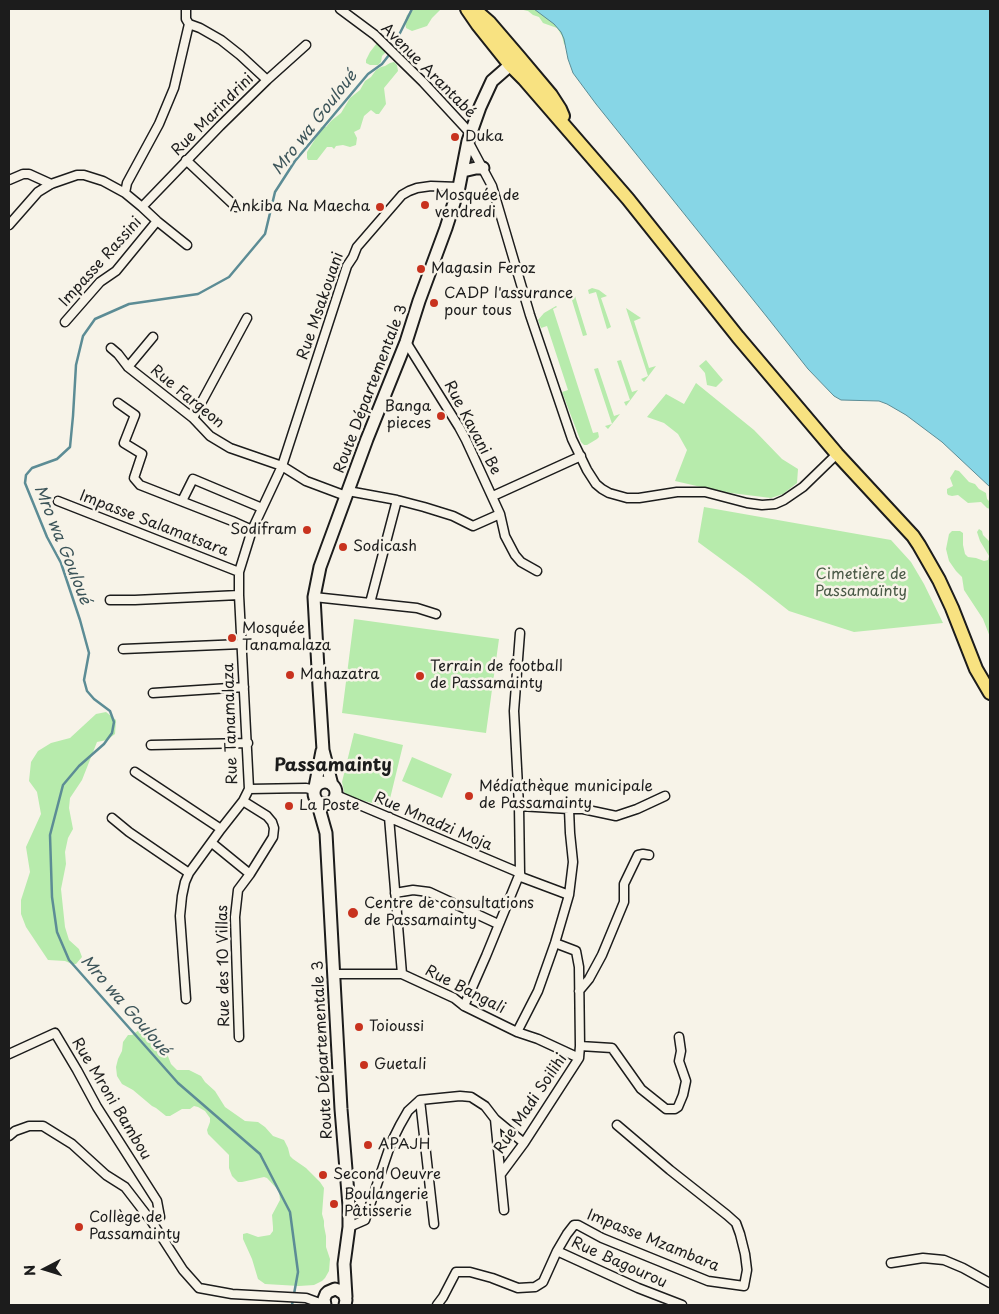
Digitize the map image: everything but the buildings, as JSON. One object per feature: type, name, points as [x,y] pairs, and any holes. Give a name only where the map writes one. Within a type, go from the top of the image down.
[{"type":"main road","points":[[467,9],[478,25],[551,95],[560,109],[567,127],[628,199],[738,337],[837,454],[913,536],[939,580],[976,669],[990,693]]},
{"type":"main road","points":[[474,9],[489,22],[515,61]]},
{"type":"main road","name":"Route Départementale 3","points":[[326,833],[333,794],[323,750],[314,597],[320,567],[367,439],[406,342],[446,228],[459,187],[470,138],[478,113],[490,84],[496,76],[515,61]]},
{"type":"main road","points":[[463,170],[483,168]]},
{"type":"main road","name":"Route Départementale 3","points":[[323,750],[315,793],[326,833],[341,1110],[349,1206],[344,1264],[346,1301]]},
{"type":"main road","points":[[325,781],[333,794],[324,804],[315,793],[321,782],[325,781]]},
{"type":"main road","name":"Route Départementale 3","points":[[327,1299],[344,1264]]},
{"type":"main road","points":[[327,1299],[335,1290],[341,1292],[346,1301]]},
{"type":"street","points":[[186,9],[186,19],[189,24],[221,40],[267,80]]},
{"type":"street","name":"Avenue Arantabé","points":[[340,9],[375,35],[408,67],[470,138],[492,186],[533,324],[572,439],[596,484],[609,493],[627,498],[677,492],[704,492],[747,503],[775,504],[811,481],[837,454]]},
{"type":"street","points":[[125,194],[127,183],[159,124],[174,88],[189,24]]},
{"type":"street","name":"Rue Marindrini","points":[[142,207],[186,160],[267,80],[306,45]]},
{"type":"street","points":[[186,160],[236,208]]},
{"type":"street","points":[[9,180],[23,174],[29,174],[51,184]]},
{"type":"street","points":[[9,225],[38,192],[51,184],[77,175],[84,175],[103,181],[125,194],[187,245]]},
{"type":"street","name":"Rue Msakouani","points":[[282,466],[347,266],[357,247],[402,195],[417,188],[431,186],[459,187]]},
{"type":"street","name":"Impasse Rassini","points":[[65,322],[100,282],[116,271],[157,221]]},
{"type":"street","points":[[193,418],[246,318]]},
{"type":"street","points":[[128,367],[153,337]]},
{"type":"street","name":"Rue Kavani Be","points":[[406,342],[458,427],[492,496],[581,456]]},
{"type":"street","name":"Rue Fargeon","points":[[111,348],[128,367],[193,418],[210,436],[230,448],[282,466],[306,481],[347,494],[397,500],[424,507],[453,516],[473,526],[500,514]]},
{"type":"street","points":[[118,403],[135,415],[124,443],[142,454],[134,478],[140,485],[252,530]]},
{"type":"street","name":"Rue Tanamalaza","points":[[186,999],[180,916],[185,882],[189,873],[243,801],[249,789],[239,572],[252,530],[282,466]]},
{"type":"street","points":[[182,501],[193,480],[262,508]]},
{"type":"street","points":[[492,496],[500,514],[505,536],[515,555],[521,562],[537,571]]},
{"type":"street","points":[[370,603],[397,500]]},
{"type":"street","name":"Impasse Salamatsara","points":[[58,501],[239,572]]},
{"type":"street","points":[[110,600],[239,594]]},
{"type":"street","points":[[314,597],[417,608],[436,614]]},
{"type":"street","points":[[464,1006],[520,873],[514,711],[520,633]]},
{"type":"street","points":[[123,649],[242,644]]},
{"type":"street","points":[[153,693],[244,686]]},
{"type":"street","points":[[151,745],[248,743]]},
{"type":"street","points":[[136,772],[221,829]]},
{"type":"street","points":[[249,789],[306,788],[315,793]]},
{"type":"street","name":"Rue Mnadzi Moja","points":[[333,794],[520,873],[521,877],[569,895]]},
{"type":"street","points":[[519,806],[583,809],[616,816],[665,796]]},
{"type":"street","name":"Rue des 10 Villas","points":[[239,1037],[234,916],[238,890],[273,837],[274,828],[267,816],[243,801]]},
{"type":"street","points":[[517,1032],[538,991],[569,895],[573,862],[570,809]]},
{"type":"street","points":[[389,817],[402,974]]},
{"type":"street","points":[[112,818],[129,832],[189,873]]},
{"type":"street","points":[[212,843],[250,874]]},
{"type":"street","points":[[579,991],[589,980],[602,955],[624,902],[624,884],[638,855],[649,855]]},
{"type":"street","points":[[395,894],[413,890],[429,892],[498,924]]},
{"type":"street","name":"Rue Madi Soilihi","points":[[501,1174],[524,1143],[579,1058],[579,967],[576,951],[554,942]]},
{"type":"street","name":"Rue Bangali","points":[[333,974],[402,974],[454,998],[464,1006],[517,1032],[538,1039],[579,1058]]},
{"type":"street","name":"Rue Mroni Bambou","points":[[9,1054],[55,1033],[97,1107],[157,1200],[160,1216],[152,1222]]},
{"type":"street","points":[[580,1046],[612,1048],[641,1089],[666,1109],[675,1109],[678,1107],[683,1095],[686,1081],[679,1061],[681,1052],[679,1037]]},
{"type":"street","points":[[348,1227],[365,1220],[400,1125],[408,1111],[420,1100],[460,1096],[471,1097],[485,1106],[495,1119],[524,1143]]},
{"type":"street","points":[[420,1100],[434,1224]]},
{"type":"street","points":[[495,1119],[504,1210]]},
{"type":"street","points":[[9,1136],[15,1131],[29,1126],[43,1126],[72,1144],[106,1175],[125,1187],[152,1222],[183,1270],[199,1288],[232,1294],[327,1299]]},
{"type":"street","name":"Impasse Mzambara","points":[[557,1251],[574,1225],[578,1225],[602,1238],[708,1282],[744,1286],[745,1254],[736,1224],[728,1215],[617,1126]]},
{"type":"street","name":"Rue Bagourou","points":[[437,1305],[443,1298],[456,1272],[470,1272],[518,1288],[536,1287],[542,1282],[557,1251],[638,1288],[682,1305]]},
{"type":"street","points":[[890,1263],[924,1258],[944,1260],[990,1283]]},
{"type":"green space","points":[[414,9],[441,9],[427,26],[412,31],[406,28],[405,21],[407,15]]},
{"type":"green space","points":[[519,9],[580,9],[567,47],[557,28],[543,23],[539,17],[528,11]]},
{"type":"green space","points":[[377,43],[386,52],[378,65],[370,65],[366,63],[366,60]]},
{"type":"green space","points":[[394,62],[397,65],[398,71],[384,88],[386,104],[379,114],[371,110],[364,116],[360,129],[354,132],[357,138],[356,145],[350,147],[336,146],[334,149],[327,147],[317,160],[308,160],[307,152],[321,127],[326,127],[341,113],[350,98],[360,90],[365,81],[376,70]]},
{"type":"green space","points":[[592,288],[599,290],[607,296],[601,298],[611,327],[607,329],[596,292],[589,294],[588,290]]},
{"type":"green space","points":[[575,296],[587,335],[583,336],[571,297]]},
{"type":"green space","points":[[556,306],[553,309],[593,433],[598,432],[599,437],[587,445],[581,442],[562,392],[568,390],[547,326],[541,328],[538,320],[544,313]]},
{"type":"green space","points":[[626,308],[641,318],[634,321],[649,368],[656,366],[644,382],[641,379],[648,376]]},
{"type":"green space","points":[[621,360],[632,392],[638,390],[626,406],[624,402],[630,400],[617,361]]},
{"type":"green space","points":[[706,360],[723,380],[716,387],[707,385],[705,373],[699,366]]},
{"type":"green space","points":[[598,368],[614,416],[620,414],[612,424],[594,369]]},
{"type":"green space","points":[[696,383],[754,430],[782,459],[798,469],[797,483],[783,494],[771,498],[723,492],[675,481],[687,450],[678,434],[664,423],[647,417],[666,394],[684,404]]},
{"type":"green space","points":[[955,470],[959,471],[969,482],[975,484],[986,493],[987,499],[990,502],[990,509],[981,502],[968,503],[958,495],[948,495],[947,489],[953,486],[950,478]]},
{"type":"green space","name":"Cimetière de Passamaïnty","points":[[704,507],[891,540],[911,562],[943,623],[854,632],[789,611],[698,542]]},
{"type":"green space","points":[[979,529],[990,542],[990,637],[983,619],[964,590],[962,577],[949,561],[946,549],[949,534],[952,531],[960,531],[963,533],[965,554],[968,557],[984,561],[988,560],[989,556],[977,532]]},
{"type":"green space","name":"Terrain de football de Passamainty","points":[[354,619],[499,639],[486,733],[342,713]]},
{"type":"green space","points":[[106,712],[116,720],[115,734],[107,740],[97,742],[82,780],[70,798],[69,808],[73,829],[68,838],[65,852],[66,864],[61,889],[65,927],[69,940],[79,949],[82,957],[76,964],[48,960],[26,927],[21,914],[21,900],[30,872],[26,847],[41,814],[37,792],[29,781],[31,762],[38,751],[51,743],[70,738],[96,714]]},
{"type":"green space","points":[[354,733],[403,745],[388,807],[345,796],[342,782]]},
{"type":"green space","points":[[412,757],[452,774],[442,798],[402,781]]},
{"type":"green space","points":[[143,1029],[162,1041],[171,1064],[177,1070],[189,1070],[201,1076],[215,1091],[225,1107],[245,1121],[258,1122],[273,1136],[284,1140],[290,1156],[320,1182],[324,1188],[322,1214],[326,1247],[330,1259],[329,1271],[322,1281],[314,1285],[299,1286],[265,1284],[258,1279],[243,1239],[243,1234],[247,1233],[258,1237],[270,1235],[273,1231],[272,1215],[280,1200],[279,1191],[264,1177],[238,1182],[232,1176],[229,1168],[229,1155],[208,1134],[210,1118],[205,1111],[194,1106],[166,1116],[133,1090],[122,1084],[117,1076],[116,1067],[123,1042],[128,1035]]},
{"type":"water","points":[[534,9],[990,9],[990,487],[942,442],[906,415],[879,401],[841,400],[834,396],[808,369],[596,104],[573,73],[561,32],[554,24]]},
{"type":"waterway","name":"Mro wa Gouloué","points":[[292,1305],[298,1272],[290,1212],[260,1154],[178,1083],[69,960],[57,932],[52,897],[50,835],[63,785],[79,766],[104,744],[112,733],[114,722],[110,711],[87,691],[84,680],[89,653],[80,620],[61,563],[47,537],[25,483],[26,475],[32,468],[57,459],[70,447],[76,365],[83,336],[95,319],[129,304],[198,294],[229,277],[265,234],[275,192],[295,161],[368,74],[382,64],[389,55],[412,9]]},
{"type":"place","name":"Duka","points":[[455,137]]},
{"type":"place","name":"Mosquée de vendredi","points":[[425,205]]},
{"type":"place","name":"Ankiba Na Maecha","points":[[380,207]]},
{"type":"place","name":"Magasin Feroz","points":[[421,269]]},
{"type":"place","name":"CADP l'assurance pour tous","points":[[434,303]]},
{"type":"place","name":"Banga pieces","points":[[441,416]]},
{"type":"place","name":"Sodifram","points":[[307,530]]},
{"type":"place","name":"Sodicash","points":[[343,547]]},
{"type":"place","name":"Mosquée Tanamalaza","points":[[232,638]]},
{"type":"place","name":"Mahazatra","points":[[290,675]]},
{"type":"place","name":"Terrain de football de Passamainty","points":[[420,676]]},
{"type":"place","name":"Médiathèque municipale de Passamainty","points":[[469,796]]},
{"type":"place","name":"La Poste","points":[[289,806]]},
{"type":"place","name":"Centre de consultations de Passamainty","points":[[353,913]]},
{"type":"place","name":"Toioussi","points":[[359,1027]]},
{"type":"place","name":"Guetali","points":[[364,1065]]},
{"type":"place","name":"APAJH","points":[[368,1145]]},
{"type":"place","name":"Second Oeuvre","points":[[323,1175]]},
{"type":"place","name":"Boulangerie Pâtisserie","points":[[334,1204]]},
{"type":"place","name":"Collège de Passamainty","points":[[79,1227]]},
{"type":"district","name":"Passamainty","points":[[333,766]]}]
